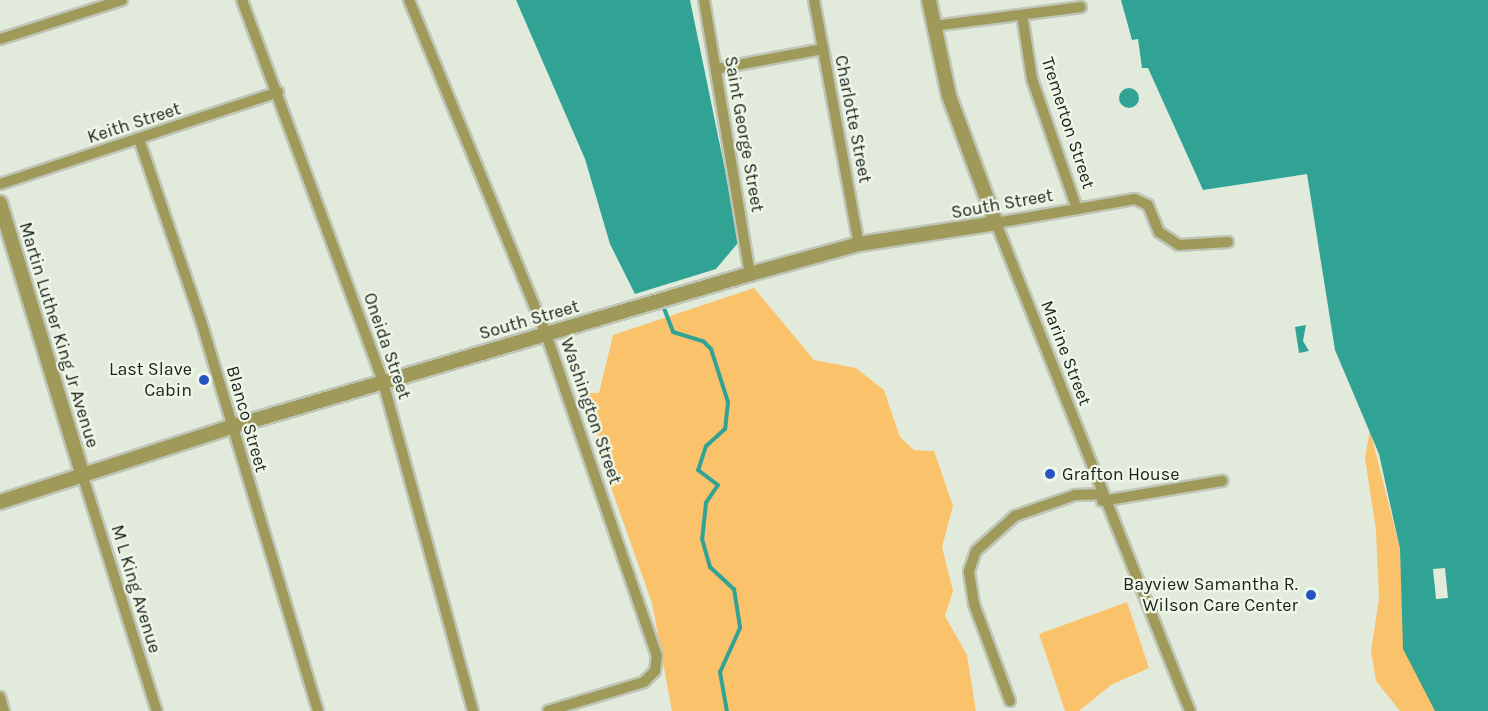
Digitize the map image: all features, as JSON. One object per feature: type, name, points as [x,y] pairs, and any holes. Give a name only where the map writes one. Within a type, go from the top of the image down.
[{"type":"street","points":[[0,39],[122,0]]},
{"type":"street","name":"Oneida Street","points":[[242,0],[278,92],[383,382],[473,711]]},
{"type":"street","name":"Washington Street","points":[[409,0],[546,334],[657,656],[655,671],[644,682],[548,711]]},
{"type":"street","name":"Saint George Street","points":[[704,0],[750,274]]},
{"type":"street","name":"Charlotte Street","points":[[814,0],[860,244]]},
{"type":"street","name":"Marine Street","points":[[929,0],[949,96],[1101,497],[1190,711]]},
{"type":"street","points":[[933,26],[1082,7]]},
{"type":"street","name":"Tremerton Street","points":[[1022,15],[1032,79],[1076,206]]},
{"type":"street","points":[[716,69],[823,50]]},
{"type":"street","name":"Keith Street","points":[[0,184],[278,92]]},
{"type":"street","name":"Blanco Street","points":[[139,139],[318,711]]},
{"type":"street","name":"South Street","points":[[0,502],[83,477],[231,427],[750,274],[860,244],[996,224],[1076,206],[1135,199],[1148,205],[1159,232],[1179,245],[1228,242]]},
{"type":"street","name":"Martin Luther King Jr Avenue","points":[[0,203],[83,477]]},
{"type":"street","name":"M L King Avenue","points":[[83,477],[157,711]]},
{"type":"street","points":[[1010,701],[974,604],[969,571],[976,551],[1016,516],[1075,495],[1101,497],[1222,481]]},
{"type":"street","points":[[0,697],[4,711]]},
{"type":"shaded area","points":[[754,288],[814,360],[856,368],[884,390],[900,437],[914,450],[934,451],[953,506],[942,547],[953,591],[945,616],[967,655],[976,711],[672,711],[652,603],[608,479],[588,393],[599,393],[613,335]]},
{"type":"shaded area","points":[[1370,430],[1400,549],[1404,645],[1435,711],[1400,711],[1376,681],[1371,651],[1379,599],[1376,530],[1365,458]]},
{"type":"shaded area","points":[[1127,602],[1149,668],[1111,685],[1079,711],[1065,711],[1039,634]]},
{"type":"water","points":[[516,0],[690,0],[738,233],[737,244],[716,269],[635,294],[610,244],[585,159]]},
{"type":"water","points":[[1121,0],[1488,0],[1488,711],[1435,711],[1403,649],[1400,549],[1379,454],[1335,350],[1307,174],[1203,190],[1148,68],[1142,68],[1138,39],[1132,40]]},
{"type":"water","points":[[1129,88],[1136,91],[1139,98],[1136,105],[1129,108],[1122,105],[1119,98],[1122,91]]},
{"type":"water","points":[[1306,325],[1303,341],[1309,351],[1299,353],[1295,327]]},
{"type":"pier","points":[[1445,568],[1448,598],[1436,599],[1433,569]]},
{"type":"waterway","points":[[662,303],[673,332],[703,341],[711,349],[728,402],[725,429],[706,446],[698,470],[718,485],[706,503],[702,539],[710,567],[734,589],[740,628],[720,672],[727,711]]},
{"type":"place","name":"Last Slave Cabin","points":[[204,380]]},
{"type":"place","name":"Grafton House","points":[[1050,474]]},
{"type":"place","name":"Bayview Samantha R. Wilson Care Center","points":[[1311,595]]}]
